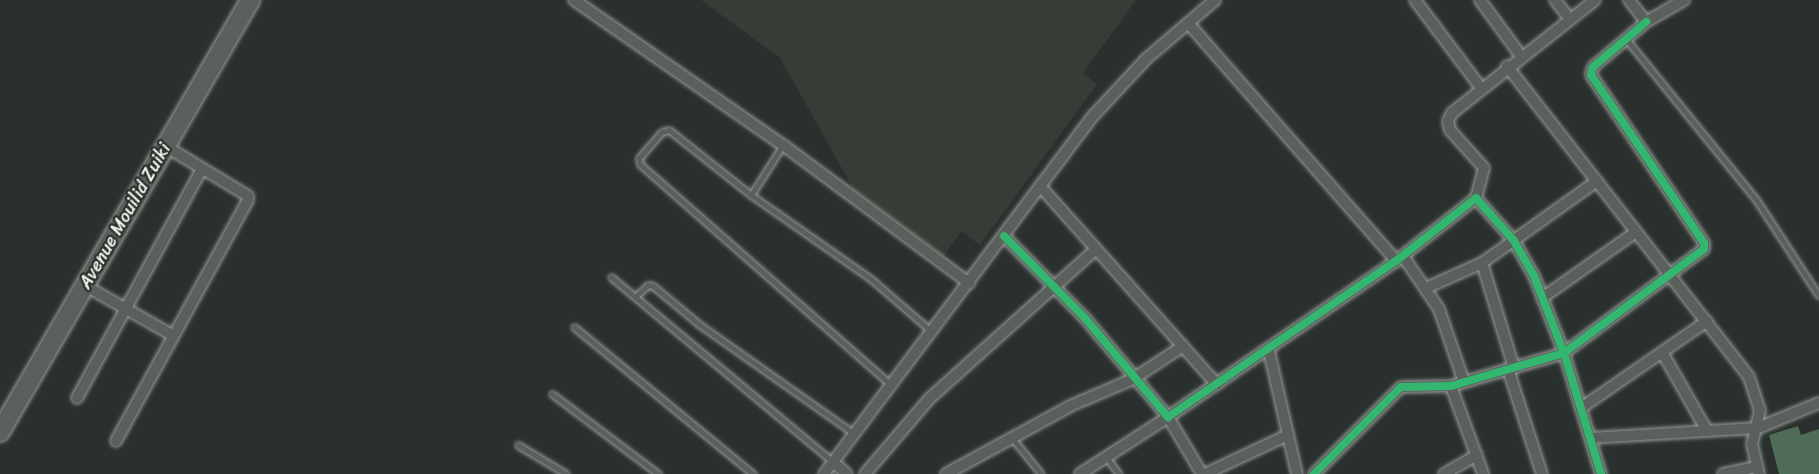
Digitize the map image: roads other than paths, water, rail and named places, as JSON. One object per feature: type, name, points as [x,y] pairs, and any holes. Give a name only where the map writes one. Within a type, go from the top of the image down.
[{"type":"main road","name":"Avenue Mouilid Zuiki","points":[[0,432],[250,0]]},
{"type":"street","points":[[574,0],[783,146],[969,283]]},
{"type":"street","points":[[824,474],[1040,186],[1120,84],[1188,23],[1202,5],[1215,0]]},
{"type":"street","points":[[1415,0],[1481,88]]},
{"type":"street","points":[[1480,0],[1521,56]]},
{"type":"street","points":[[1555,0],[1570,19]]},
{"type":"street","points":[[1080,474],[1269,351],[1400,259],[1476,198],[1484,168],[1450,130],[1448,121],[1507,66],[1595,0]]},
{"type":"street","points":[[1629,0],[1646,22]]},
{"type":"street","points":[[1314,474],[1401,387],[1451,386],[1564,353],[1699,254],[1704,243],[1591,75],[1593,67],[1646,22],[1684,0]]},
{"type":"street","points":[[1188,23],[1425,288],[1439,309],[1464,382]]},
{"type":"street","points":[[1507,66],[1749,377],[1758,396],[1758,428],[1752,444],[1757,471],[1723,474]]},
{"type":"street","points":[[116,441],[172,335],[248,200],[248,196],[165,147]]},
{"type":"street","points":[[77,398],[202,169]]},
{"type":"street","points":[[1425,288],[1482,263],[1597,181]]},
{"type":"street","points":[[1040,186],[1217,385]]},
{"type":"street","points":[[1476,198],[1514,241],[1542,298],[1564,353],[1601,474]]},
{"type":"street","points":[[1542,298],[1636,232]]},
{"type":"street","points":[[1004,236],[1056,286],[1133,379],[1168,417],[1203,474],[1288,435]]},
{"type":"street","points":[[866,474],[929,399],[1095,249]]},
{"type":"street","points":[[1482,263],[1542,474]]},
{"type":"street","points":[[84,285],[172,335]]},
{"type":"street","points":[[1581,408],[1707,321]]},
{"type":"street","points":[[946,474],[1011,438],[1133,379],[1183,346]]},
{"type":"street","points":[[1269,351],[1297,474]]},
{"type":"street","points":[[1662,352],[1707,431]]},
{"type":"street","points":[[1451,386],[1483,474]]},
{"type":"street","points":[[1590,438],[1758,428],[1819,403]]},
{"type":"street","points":[[1444,474],[1477,455]]},
{"type":"street","points":[[833,462],[847,474]]},
{"type":"lane","points":[[1626,39],[1763,208],[1819,296]]},
{"type":"lane","points":[[890,384],[640,165],[639,158],[662,132],[669,130],[751,195],[871,279],[931,331]]},
{"type":"lane","points":[[751,195],[783,146]]},
{"type":"lane","points":[[611,277],[637,295],[833,462]]},
{"type":"lane","points":[[637,295],[644,287],[653,286],[700,325],[853,433]]},
{"type":"lane","points":[[574,327],[753,474]]},
{"type":"lane","points":[[552,394],[658,474]]},
{"type":"lane","points":[[1011,438],[1041,474]]},
{"type":"lane","points":[[518,445],[566,474]]},
{"type":"lane","points":[[1106,457],[1119,474]]}]
